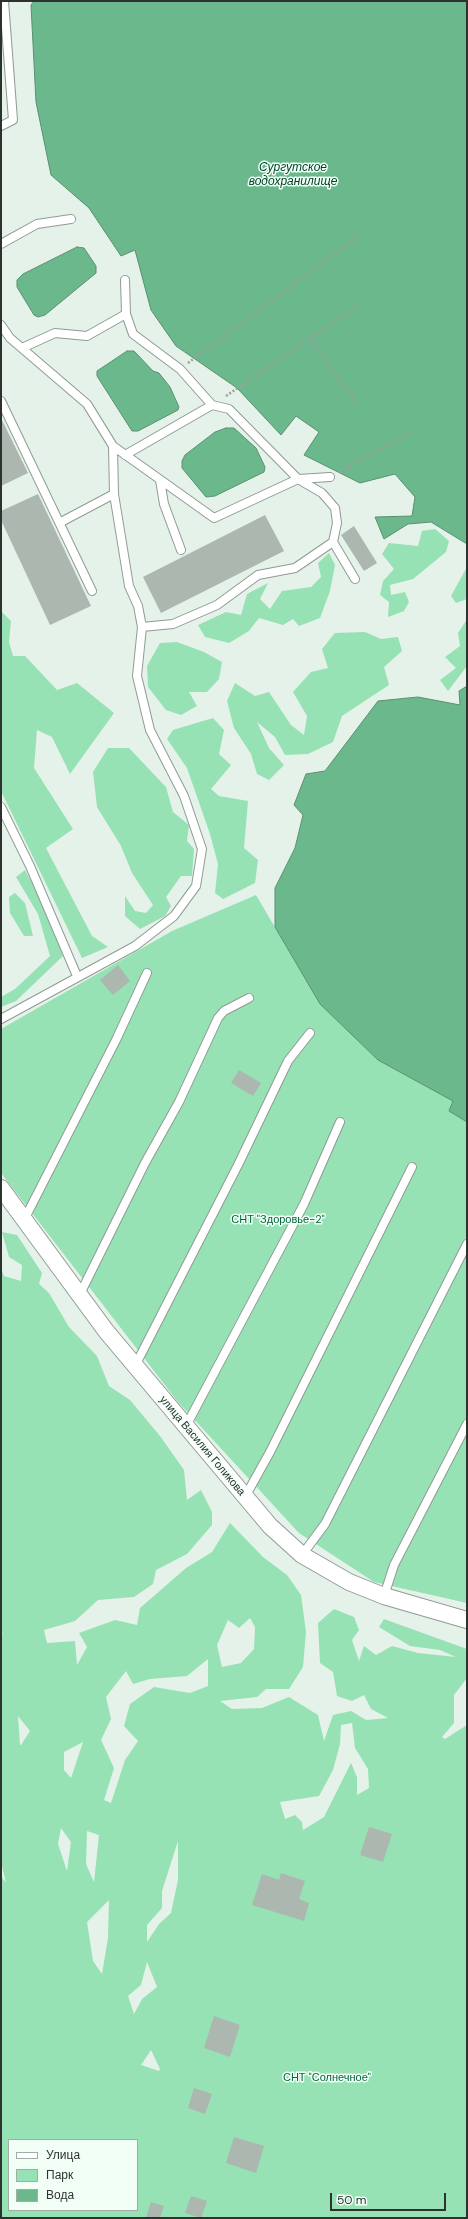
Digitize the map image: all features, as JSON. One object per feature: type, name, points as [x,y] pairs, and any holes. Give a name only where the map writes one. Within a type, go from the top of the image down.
[{"type":"street","name":"улица Василия Голикова","points":[[1,1188],[79,1297],[270,1526],[302,1555],[349,1582],[384,1596],[467,1618]]},
{"type":"lane","points":[[1,126],[12,120],[5,77],[4,1]]},
{"type":"lane","points":[[1,244],[38,224],[71,219]]},
{"type":"lane","points":[[125,280],[126,314],[133,334],[180,369],[212,405],[229,409],[298,479],[322,493],[335,508],[337,523],[333,542],[355,579]]},
{"type":"lane","points":[[22,348],[55,332],[87,336],[126,314]]},
{"type":"lane","points":[[1,325],[10,338],[87,404],[113,446],[214,518],[298,479],[330,477]]},
{"type":"lane","points":[[1,401],[92,591]]},
{"type":"lane","points":[[125,455],[212,405]]},
{"type":"lane","points":[[1,1019],[77,976],[136,946],[174,916],[196,886],[202,848],[184,796],[150,730],[137,676],[142,627],[138,606],[128,586],[114,494],[113,446]]},
{"type":"lane","points":[[160,480],[164,504],[181,550]]},
{"type":"lane","points":[[60,522],[114,494]]},
{"type":"lane","points":[[142,627],[173,624],[217,605],[258,575],[295,568],[333,542]]},
{"type":"lane","points":[[1,807],[30,866],[77,976]]},
{"type":"lane","points":[[24,1220],[116,1040],[147,973]]},
{"type":"lane","points":[[79,1297],[145,1163],[179,1102],[218,1018],[224,1011],[249,998]]},
{"type":"lane","points":[[135,1366],[238,1165],[288,1061],[310,1033]]},
{"type":"lane","points":[[186,1426],[304,1204],[340,1122]]},
{"type":"lane","points":[[245,1497],[274,1445],[412,1167]]},
{"type":"lane","points":[[302,1555],[325,1524],[467,1244]]},
{"type":"lane","points":[[384,1596],[394,1565],[467,1424]]},
{"type":"path","points":[[180,369],[359,235]]},
{"type":"path","points":[[212,405],[359,305]]},
{"type":"path","points":[[310,338],[356,403]]},
{"type":"path","points":[[330,477],[412,431]]},
{"type":"green space","points":[[435,529],[449,541],[446,552],[413,579],[390,585],[391,595],[405,592],[409,602],[404,611],[388,617],[389,602],[380,595],[383,581],[394,569],[382,554],[389,543],[418,546],[422,531]]},
{"type":"green space","points":[[329,553],[335,565],[330,591],[320,618],[299,626],[293,619],[283,625],[259,618],[249,631],[229,643],[205,637],[198,625],[226,612],[241,615],[247,594],[268,583],[260,599],[270,609],[282,591],[311,587],[321,577],[318,563]]},
{"type":"green space","points":[[467,567],[467,599],[456,603],[451,596]]},
{"type":"green space","points":[[1,611],[11,621],[9,642],[13,656],[25,656],[57,690],[77,683],[114,713],[70,774],[52,737],[37,730],[34,768],[73,829],[46,848],[92,936],[108,947],[82,958],[1,791]]},
{"type":"green space","points":[[467,619],[467,666],[448,691],[440,680],[456,668],[445,657],[460,646],[458,633]]},
{"type":"green space","points":[[365,632],[381,639],[398,637],[402,651],[384,667],[389,685],[342,716],[333,742],[308,754],[285,755],[275,737],[257,722],[269,748],[284,765],[269,780],[257,774],[251,754],[234,728],[227,701],[235,683],[255,696],[269,692],[291,725],[304,735],[307,716],[293,692],[311,672],[328,668],[322,649],[335,633]]},
{"type":"green space","points":[[177,642],[204,652],[222,662],[219,679],[207,692],[189,692],[197,706],[181,715],[166,710],[148,687],[147,666],[160,643]]},
{"type":"green space","points":[[213,718],[224,730],[219,754],[231,765],[211,789],[219,796],[248,801],[244,848],[258,860],[255,883],[223,899],[215,893],[218,864],[210,834],[187,768],[167,739],[173,730]]},
{"type":"green space","points":[[108,748],[129,748],[166,787],[173,812],[189,825],[187,841],[194,849],[192,876],[181,876],[166,897],[171,906],[165,916],[140,929],[125,916],[125,896],[135,911],[146,913],[153,905],[132,873],[121,846],[97,807],[93,772]]},
{"type":"green space","points":[[25,870],[47,911],[63,956],[16,1001],[1,1007],[1,997],[15,989],[50,956],[38,914],[16,877]]},
{"type":"green space","points":[[15,893],[25,903],[33,936],[24,936],[10,913],[9,897]]},
{"type":"green space","name":"СНТ \"Здоровье-2\"","points":[[256,895],[320,1004],[378,1060],[454,1101],[449,1111],[467,1122],[467,1603],[374,1582],[299,1533],[178,1402],[1,1173],[1,1029],[172,931]]},
{"type":"green space","name":"СНТ \"Солнечное\"","points":[[2,1232],[17,1235],[42,1273],[39,1284],[49,1293],[69,1327],[97,1356],[109,1386],[130,1400],[160,1436],[184,1470],[187,1500],[201,1490],[212,1512],[212,1525],[187,1554],[156,1570],[153,1584],[134,1597],[98,1600],[75,1621],[44,1630],[47,1643],[75,1641],[77,1665],[87,1647],[79,1633],[115,1620],[137,1625],[140,1608],[186,1568],[212,1552],[230,1523],[263,1557],[287,1575],[301,1595],[306,1632],[303,1667],[289,1689],[266,1689],[257,1697],[220,1701],[232,1709],[262,1708],[289,1697],[318,1715],[324,1741],[333,1715],[351,1711],[366,1720],[388,1718],[371,1709],[364,1695],[352,1701],[337,1696],[333,1672],[320,1663],[318,1623],[334,1609],[354,1617],[359,1630],[352,1640],[359,1661],[364,1646],[376,1655],[392,1646],[418,1653],[456,1657],[440,1650],[410,1646],[379,1627],[384,1619],[467,1649],[467,1678],[454,1695],[454,1723],[442,1737],[445,1739],[467,1725],[467,2218],[1,2218],[1,1876],[6,1883],[1,1862],[1,1633],[3,1634],[1,1630],[1,1269],[4,1276],[21,1281],[22,1265],[9,1257]],"holes":[[[250,1618],[255,1627],[254,1649],[241,1663],[222,1667],[217,1645],[228,1620],[239,1628]],[[208,1659],[208,1686],[190,1693],[154,1687],[130,1704],[124,1726],[138,1741],[125,1760],[111,1803],[104,1800],[114,1768],[101,1740],[111,1719],[106,1697],[126,1671],[133,1684],[150,1679],[187,1676]],[[18,1716],[30,1731],[20,1745]],[[352,1723],[355,1748],[368,1769],[369,1788],[357,1795],[357,1777],[351,1763],[324,1817],[303,1830],[302,1822],[295,1815],[285,1819],[280,1802],[319,1796],[333,1770],[340,1744],[341,1725]],[[83,1742],[71,1778],[64,1770],[64,1752]],[[61,1828],[71,1842],[67,1871],[58,1844]],[[87,1831],[99,1835],[94,1882],[86,1864]],[[178,1841],[178,1880],[171,1913],[159,1924],[147,1942],[147,1925],[162,1908],[162,1891]],[[109,1900],[108,1938],[102,1974],[93,1961],[87,1922]],[[147,1962],[157,1987],[142,1999],[134,2014],[128,1996],[141,1985]],[[151,2050],[160,2069],[159,2071],[141,2065]]]},
{"type":"water","name":"Сургутское водохранилище","points":[[34,1],[467,1],[467,544],[431,522],[408,524],[384,539],[375,517],[412,516],[415,497],[395,474],[360,483],[304,455],[319,432],[296,416],[281,435],[237,388],[176,346],[151,310],[135,250],[121,256],[89,208],[51,175],[36,102],[31,5]]},
{"type":"water","points":[[77,247],[84,248],[96,266],[96,273],[45,315],[38,317],[34,315],[17,287],[17,280],[23,274]]},
{"type":"water","points":[[127,351],[134,351],[153,371],[159,373],[170,387],[179,407],[178,410],[138,431],[132,431],[97,376],[97,371]]},
{"type":"water","points":[[226,428],[234,428],[256,448],[265,467],[264,472],[215,496],[206,497],[182,468],[182,461],[185,455],[215,432]]},
{"type":"water","points":[[467,686],[467,1122],[449,1111],[453,1101],[378,1060],[320,1004],[275,927],[275,888],[295,848],[303,815],[294,805],[306,774],[325,771],[378,701],[418,697],[460,705],[459,691]]},
{"type":"building","points":[[1,418],[28,473],[1,486]]},
{"type":"building","points":[[38,494],[91,606],[50,625],[1,520],[1,511]]},
{"type":"building","points":[[265,515],[284,551],[161,613],[143,577]]},
{"type":"building","points":[[354,526],[377,563],[364,571],[341,535]]},
{"type":"building","points":[[118,965],[130,981],[113,995],[100,980]]},
{"type":"building","points":[[239,1070],[261,1083],[253,1096],[231,1083]]},
{"type":"building","points":[[369,1827],[392,1834],[383,1862],[360,1855]]},
{"type":"building","points":[[281,1873],[305,1881],[299,1899],[309,1903],[304,1921],[252,1905],[262,1874],[279,1880]]},
{"type":"building","points":[[214,2016],[240,2025],[230,2057],[204,2048]]},
{"type":"building","points":[[194,2088],[212,2094],[205,2114],[188,2108]]},
{"type":"building","points":[[234,2137],[264,2146],[256,2173],[226,2163]]},
{"type":"building","points":[[191,2196],[207,2201],[201,2218],[185,2213]]},
{"type":"building","points":[[151,2202],[164,2206],[160,2218],[146,2218]]}]
